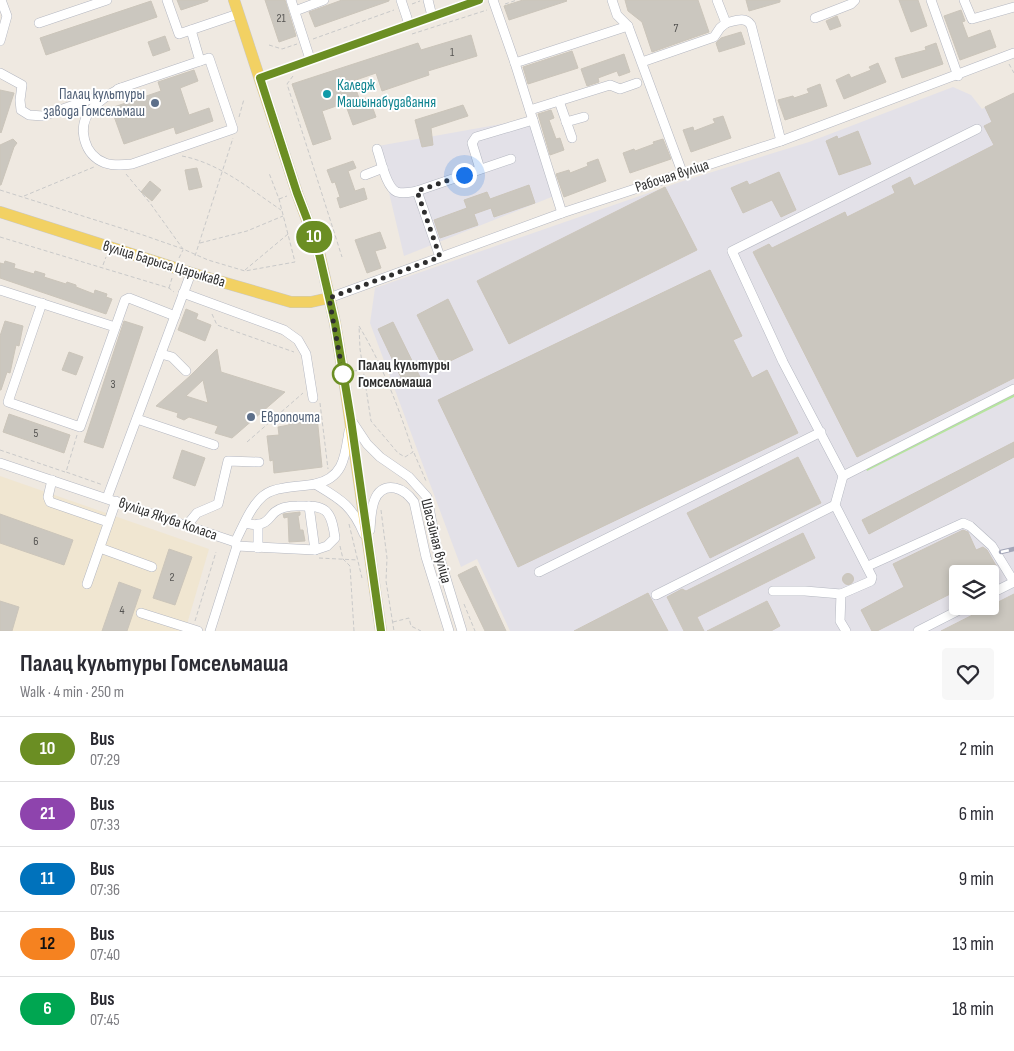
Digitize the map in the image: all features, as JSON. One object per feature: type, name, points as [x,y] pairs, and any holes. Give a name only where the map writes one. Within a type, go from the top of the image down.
[{"type":"main road","points":[[234,0],[297,193],[317,245],[329,298],[351,420],[381,631]]},
{"type":"main road","name":"вуліца Барыса Царыкава","points":[[0,212],[191,273],[291,302],[311,302],[329,298]]},
{"type":"street","points":[[0,41],[3,14],[1,0]]},
{"type":"street","points":[[39,23],[107,0]]},
{"type":"street","points":[[167,0],[179,34],[238,14]]},
{"type":"street","points":[[291,0],[310,59]]},
{"type":"street","points":[[295,10],[324,0]]},
{"type":"street","points":[[426,0],[432,16]]},
{"type":"street","points":[[260,78],[477,0]]},
{"type":"street","points":[[612,0],[617,15],[628,26],[682,172]]},
{"type":"street","points":[[717,0],[726,23]]},
{"type":"street","points":[[815,18],[851,4],[855,0]]},
{"type":"street","points":[[931,0],[958,76]]},
{"type":"street","points":[[964,0],[972,19],[1014,7]]},
{"type":"street","points":[[402,3],[409,24]]},
{"type":"street","points":[[494,3],[562,213]]},
{"type":"street","points":[[642,62],[714,36],[726,23],[746,20],[751,25],[781,141]]},
{"type":"street","points":[[515,63],[628,26]]},
{"type":"street","points":[[190,30],[200,61]]},
{"type":"street","name":"Рабочая вуліца","points":[[329,298],[562,213],[781,141],[958,76],[1014,53]]},
{"type":"street","points":[[0,73],[22,85],[20,100],[22,110],[30,115],[42,116],[121,88],[209,58],[233,129],[132,164],[118,165],[104,162],[92,153],[83,138],[82,127],[89,112],[102,98],[121,88]]},
{"type":"street","points":[[530,110],[610,85],[620,89],[637,83]]},
{"type":"street","points":[[559,101],[572,138]]},
{"type":"street","points":[[566,122],[584,117]]},
{"type":"street","points":[[480,170],[472,143],[476,137],[533,120]]},
{"type":"street","points":[[773,592],[805,591],[841,594],[871,581],[872,577],[835,505],[843,476],[783,362],[732,251],[977,129]]},
{"type":"street","points":[[378,149],[390,186],[396,191],[405,193],[417,191],[511,159]]},
{"type":"street","points":[[365,175],[383,168]]},
{"type":"street","points":[[417,191],[440,257]]},
{"type":"street","points":[[87,584],[108,522],[108,498],[191,273]]},
{"type":"street","points":[[0,290],[115,327]]},
{"type":"street","points":[[182,297],[278,328],[298,340],[306,354],[313,398]]},
{"type":"street","points":[[42,303],[8,402],[80,428],[125,300],[129,298],[175,316]]},
{"type":"street","points":[[161,354],[172,357],[186,371]]},
{"type":"street","points":[[843,476],[1014,389]]},
{"type":"street","points":[[136,420],[214,445]]},
{"type":"street","name":"вуліца Якуба Коласа","points":[[0,463],[187,525],[236,544],[253,508],[262,496],[279,489],[330,480],[339,470],[345,456],[351,420]]},
{"type":"street","name":"Шасэйная вуліца","points":[[351,420],[367,444],[380,457],[409,477],[427,497],[437,549],[462,631]]},
{"type":"street","points":[[539,572],[821,432]]},
{"type":"street","points":[[187,525],[197,513],[218,504],[228,461],[258,462]]},
{"type":"street","points":[[52,480],[48,498],[50,502],[108,522]]},
{"type":"street","points":[[314,484],[345,503],[357,518],[369,546]]},
{"type":"street","name":"Шасэйная вуліца","points":[[369,546],[370,516],[378,493],[390,487],[409,495],[414,502],[426,557],[448,631]]},
{"type":"street","points":[[210,631],[236,544],[258,548],[315,550],[328,546],[335,538],[332,520],[326,511],[316,505],[285,507],[274,512],[268,520],[258,524],[245,523]]},
{"type":"street","points":[[656,595],[835,505]]},
{"type":"street","points":[[309,506],[315,550]]},
{"type":"street","points":[[258,524],[258,548]]},
{"type":"street","points":[[868,566],[963,524],[970,526],[992,546],[1014,582],[999,590]]},
{"type":"street","points":[[100,548],[152,567]]},
{"type":"street","points":[[841,594],[840,621],[846,631]]},
{"type":"street","points":[[141,613],[196,627]]},
{"type":"street","points":[[918,631],[949,615]]},
{"type":"path","points":[[269,46],[282,50],[402,3],[426,0]]},
{"type":"path","points":[[408,35],[494,3],[516,0]]},
{"type":"path","points":[[295,73],[287,84],[342,257]]},
{"type":"path","points":[[239,117],[244,99]]},
{"type":"path","points":[[195,256],[234,135]]},
{"type":"path","points":[[164,153],[195,159],[223,171],[282,210]]},
{"type":"path","points":[[22,197],[104,162]]},
{"type":"path","points":[[118,165],[150,203],[183,249]]},
{"type":"path","points":[[0,190],[183,249],[195,256],[244,271],[295,262],[284,216],[269,173]]},
{"type":"path","points":[[200,243],[247,231],[284,216]]},
{"type":"path","points":[[244,271],[289,234]]},
{"type":"path","points":[[0,237],[168,288],[182,297]]},
{"type":"path","points":[[212,313],[217,325],[294,353]]},
{"type":"path","points":[[359,326],[375,352],[398,405],[414,452],[405,457],[398,453],[371,421],[360,349],[359,326]]},
{"type":"path","points":[[247,442],[307,389],[309,396],[320,401],[328,469]]},
{"type":"path","points":[[66,472],[80,428]]},
{"type":"path","points":[[0,450],[104,486],[108,498]]},
{"type":"path","points":[[381,507],[387,558],[386,581],[394,631]]},
{"type":"path","points":[[347,519],[362,578]]},
{"type":"path","points":[[196,627],[216,552]]},
{"type":"path","points":[[354,631],[350,566],[343,559],[358,560]]},
{"type":"path","points":[[392,623],[409,618],[411,626],[422,631]]},
{"type":"shaded area","points":[[953,87],[971,95],[982,109],[1014,93],[1014,631],[510,631],[477,559],[461,567],[370,323],[375,288],[683,181],[809,142]]},
{"type":"shaded area","points":[[530,117],[554,196],[404,256],[378,146],[524,120]]},
{"type":"shaded area","points":[[0,476],[209,549],[185,631],[0,631]]},
{"type":"green space","points":[[1014,392],[1014,397],[867,471],[866,468]]},
{"type":"building","points":[[177,0],[208,0],[208,1],[181,10]]},
{"type":"building","points":[[265,0],[285,0],[296,36],[279,42]]},
{"type":"building","points":[[342,0],[389,1],[315,27],[309,12]]},
{"type":"building","points":[[523,0],[567,1],[509,20],[504,6]]},
{"type":"building","points":[[625,0],[698,0],[709,32],[652,52],[642,22],[628,11]]},
{"type":"building","points":[[746,0],[780,0],[780,2],[749,11]]},
{"type":"building","points":[[899,0],[918,0],[927,26],[911,32]]},
{"type":"building","points":[[151,1],[157,17],[46,55],[40,38]]},
{"type":"building","points":[[961,10],[965,21],[962,22],[968,38],[990,30],[996,47],[960,60],[944,16]]},
{"type":"building","points":[[837,16],[841,26],[830,30],[826,21]]},
{"type":"building","points":[[741,32],[745,44],[719,52],[716,43],[721,38]]},
{"type":"building","name":"Каледж Машынабудавання","points":[[471,35],[477,56],[428,71],[429,75],[382,91],[376,73],[353,81],[360,101],[369,98],[376,117],[353,125],[345,103],[322,111],[331,139],[313,145],[292,84],[418,43],[421,50]]},
{"type":"building","points":[[165,36],[170,50],[153,56],[148,42]]},
{"type":"building","points":[[936,43],[943,64],[902,78],[895,58],[926,50],[925,47]]},
{"type":"building","points":[[572,51],[578,68],[528,84],[523,67]]},
{"type":"building","points":[[624,54],[630,72],[619,76],[617,71],[598,78],[599,82],[587,86],[581,69]]},
{"type":"building","points":[[878,63],[886,82],[844,99],[836,80],[849,74],[851,78],[871,70],[869,67]]},
{"type":"building","name":"Палац культуры завода Гомсельмаш","points":[[194,70],[198,81],[180,88],[189,115],[209,108],[213,121],[176,134],[174,127],[124,144],[111,108],[161,91],[158,82]]},
{"type":"building","points":[[820,84],[827,106],[785,120],[778,100],[793,96],[794,98],[809,93],[807,89]]},
{"type":"building","points":[[0,90],[14,93],[1,133],[0,132]]},
{"type":"building","points":[[1014,93],[1014,378],[857,457],[753,252],[769,244],[772,248],[845,212],[847,217],[895,193],[892,186],[910,177],[914,186],[994,145],[984,126],[992,122],[985,107]]},
{"type":"building","points":[[463,105],[468,116],[431,128],[433,145],[422,147],[415,120]]},
{"type":"building","points":[[551,110],[554,118],[549,120],[556,139],[560,138],[564,150],[550,155],[538,114]]},
{"type":"building","points":[[723,116],[731,138],[691,152],[683,130],[693,127],[694,131],[715,123],[713,119]]},
{"type":"building","points":[[858,131],[871,164],[839,175],[826,141],[837,136],[838,139]]},
{"type":"building","points":[[13,139],[17,143],[0,185],[0,145]]},
{"type":"building","points":[[663,139],[671,159],[630,173],[623,153],[634,149],[635,151]]},
{"type":"building","points":[[598,159],[606,181],[564,197],[556,174],[569,170],[570,173],[588,166],[587,163]]},
{"type":"building","points":[[353,161],[356,168],[348,171],[355,191],[364,188],[367,199],[340,208],[337,198],[340,197],[335,182],[332,183],[327,170]]},
{"type":"building","points":[[197,168],[202,187],[189,190],[185,170]]},
{"type":"building","points":[[779,172],[796,210],[781,217],[772,200],[743,213],[731,188],[747,181],[749,185]]},
{"type":"building","points":[[150,181],[161,190],[152,201],[141,192]]},
{"type":"building","points":[[529,185],[535,203],[494,217],[491,208],[474,214],[478,225],[440,238],[434,220],[467,208],[464,200],[487,192],[490,199]]},
{"type":"building","points":[[665,187],[697,250],[509,344],[477,281]]},
{"type":"building","points":[[380,232],[386,248],[375,251],[381,268],[367,273],[355,240]]},
{"type":"building","points":[[5,261],[15,264],[14,268],[34,274],[35,271],[45,274],[44,277],[76,285],[76,287],[94,294],[95,290],[107,294],[106,297],[112,299],[106,314],[0,278],[0,263],[4,264]]},
{"type":"building","points":[[710,270],[742,336],[733,340],[752,378],[767,370],[798,433],[518,567],[438,400]]},
{"type":"building","points":[[448,299],[473,350],[442,365],[417,315]]},
{"type":"building","points":[[186,309],[198,314],[196,319],[211,325],[205,341],[178,330]]},
{"type":"building","points":[[5,321],[23,326],[19,346],[16,345],[10,373],[7,372],[0,390],[0,336]]},
{"type":"building","points":[[124,321],[143,327],[103,448],[84,442]]},
{"type":"building","points":[[393,322],[422,381],[406,388],[378,329]]},
{"type":"building","points":[[217,349],[221,372],[285,392],[232,438],[215,433],[218,426],[189,417],[184,420],[177,417],[178,413],[156,406]],"holes":[[[203,380],[208,403],[186,396]]]},
{"type":"building","points":[[69,352],[83,357],[76,375],[62,370]]},
{"type":"building","points":[[9,414],[70,435],[64,453],[3,432]]},
{"type":"building","points":[[317,416],[322,467],[274,473],[273,460],[270,461],[267,436],[279,435],[278,427],[289,425],[288,418]]},
{"type":"building","points":[[1014,442],[1014,457],[869,534],[862,520]]},
{"type":"building","points":[[182,450],[205,458],[195,486],[173,478]]},
{"type":"building","points":[[798,457],[821,503],[710,558],[687,513]]},
{"type":"building","points":[[300,512],[298,516],[300,530],[303,530],[305,541],[289,542],[288,517],[284,518],[283,514]]},
{"type":"building","points":[[0,514],[73,540],[64,565],[0,543]]},
{"type":"building","points":[[963,530],[968,532],[976,550],[983,547],[987,550],[996,565],[949,565],[949,595],[877,631],[872,631],[861,610],[904,587],[893,564]]},
{"type":"building","points":[[803,533],[815,558],[697,617],[704,631],[684,631],[667,597],[682,589],[686,591]]},
{"type":"building","points":[[169,549],[192,557],[175,605],[153,598]]},
{"type":"building","points":[[476,566],[506,631],[485,631],[458,575]]},
{"type":"building","points":[[846,574],[850,574],[853,579],[852,583],[846,584],[843,581],[843,577]]},
{"type":"building","points":[[119,582],[141,590],[127,631],[102,631]]},
{"type":"building","points":[[648,593],[668,631],[574,631]]},
{"type":"building","points":[[1014,594],[1014,631],[941,631],[973,615],[999,615],[999,602]]},
{"type":"building","points":[[0,601],[19,607],[12,631],[0,631]]},
{"type":"building","points":[[767,601],[780,626],[771,631],[707,631]]},
{"type":"railway","points":[[1001,552],[1014,549]]},
{"type":"bus line","name":"10","points":[[381,631],[335,323],[317,245],[297,193],[260,78],[479,0]]},
{"type":"place","name":"Каледж Машынабудавання","points":[[327,94]]},
{"type":"place","name":"Палац культуры завода Гомсельмаш","points":[[155,103]]},
{"type":"place","name":"Палац культуры Гомсельмаша","points":[[343,374]]},
{"type":"place","name":"Европочта","points":[[251,417]]},
{"type":"route","points":[[343,374],[329,298],[440,257],[417,191],[464,175]]}]
